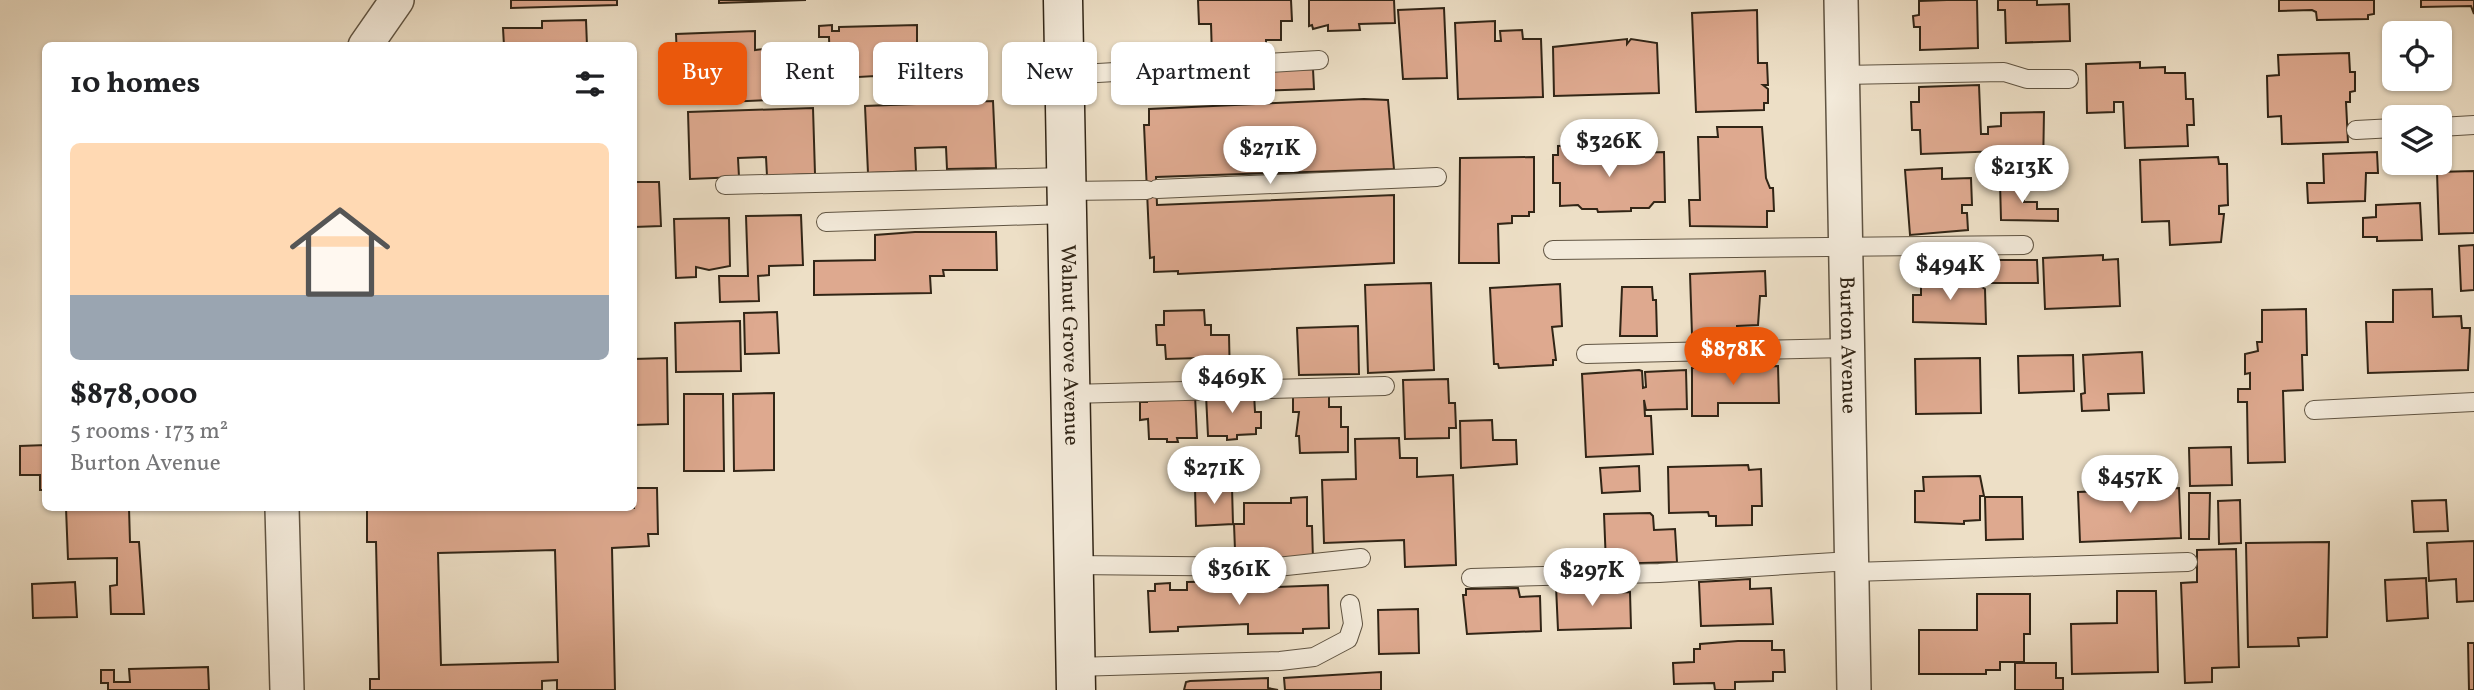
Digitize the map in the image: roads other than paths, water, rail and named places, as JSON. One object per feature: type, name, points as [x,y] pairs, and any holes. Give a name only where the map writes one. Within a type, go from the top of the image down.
[{"type":"main road","name":"Walnut Grove Avenue","points":[[1062,0],[1063,42]]},
{"type":"main road","name":"Walnut Grove Avenue","points":[[1065,105],[1075,678]]},
{"type":"street","points":[[368,42],[397,0]]},
{"type":"street","name":"Burton Avenue","points":[[1841,0],[1854,690]]},
{"type":"street","points":[[282,511],[287,690]]},
{"type":"lane","points":[[1097,73],[1319,60]]},
{"type":"lane","points":[[1842,75],[2004,72],[2027,79],[2069,79]]},
{"type":"lane","points":[[2452,126],[2474,125]]},
{"type":"lane","points":[[2356,130],[2382,129]]},
{"type":"lane","points":[[826,222],[1066,194],[1437,177]]},
{"type":"lane","points":[[725,185],[1066,194]]},
{"type":"lane","points":[[1553,250],[1846,249],[2024,245]]},
{"type":"lane","points":[[1586,354],[1846,348]]},
{"type":"lane","points":[[1070,394],[1385,386]]},
{"type":"lane","points":[[2314,410],[2474,401]]},
{"type":"lane","points":[[1073,565],[1277,567],[1361,558]]},
{"type":"lane","points":[[1471,578],[1851,566],[2188,562]]},
{"type":"lane","points":[[1075,678],[1314,657],[1348,639],[1353,624],[1350,604]]}]
